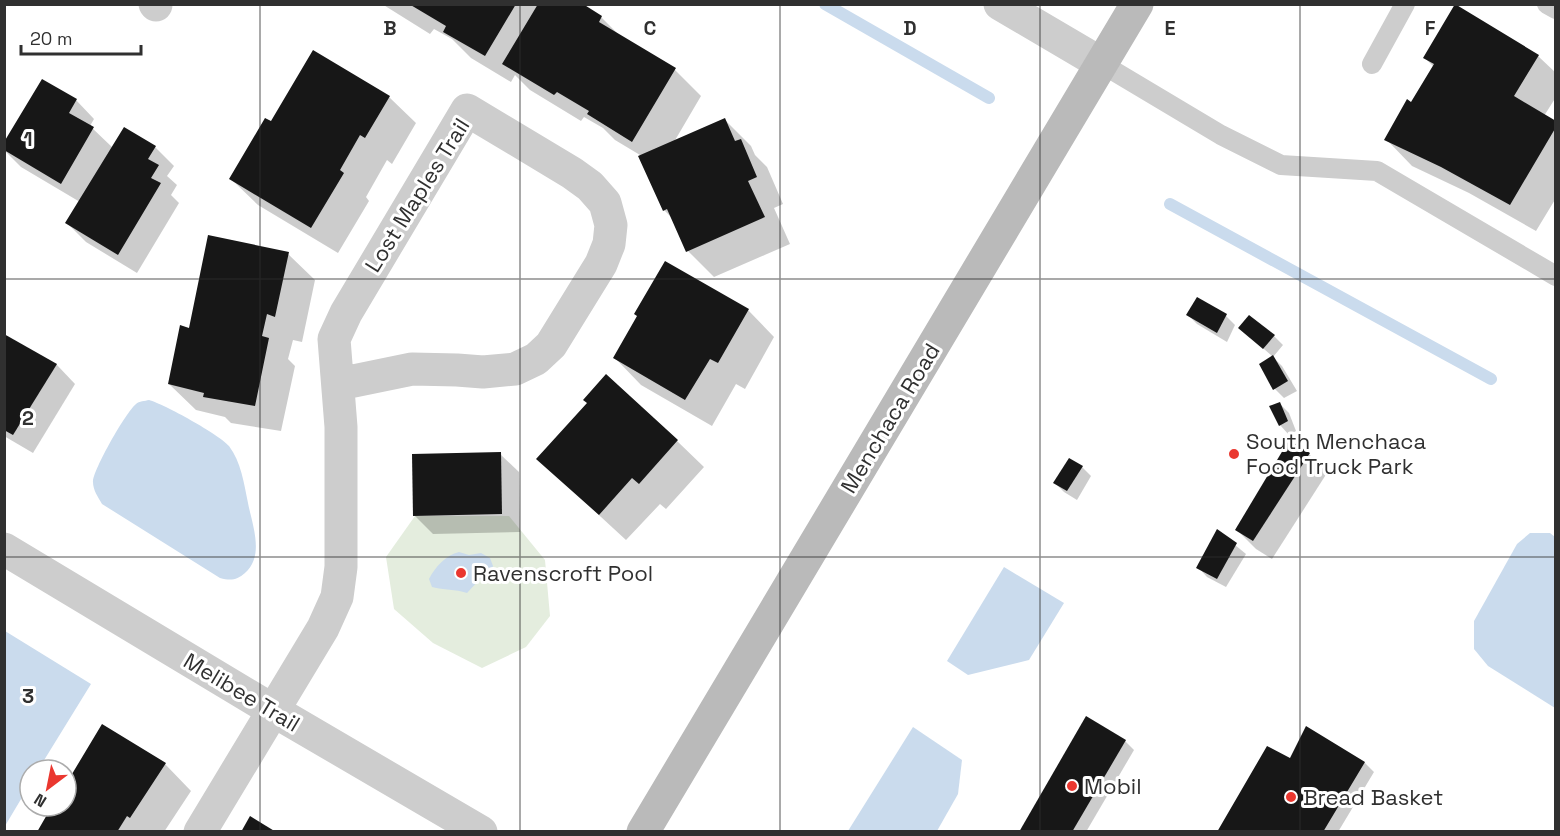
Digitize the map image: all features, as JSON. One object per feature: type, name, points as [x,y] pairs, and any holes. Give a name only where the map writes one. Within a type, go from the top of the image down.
[{"type":"main road","name":"Menchaca Road","points":[[643,831],[1137,4]]},
{"type":"street","points":[[1000,4],[1102,64]]},
{"type":"street","name":"Lost Maples Trail","points":[[200,831],[323,628],[337,597],[341,555],[341,427],[334,339],[346,313],[467,110],[572,173],[590,186],[605,203],[611,225],[609,243],[601,264],[551,345],[536,359],[515,369],[483,372],[412,369],[339,384]]},
{"type":"street","name":"Melibee Trail","points":[[4,549],[274,711],[481,831]]},
{"type":"lane","points":[[1372,64],[1405,4]]},
{"type":"lane","points":[[1547,4],[1556,9]]},
{"type":"lane","points":[[1102,64],[1221,135],[1281,165],[1377,171],[1556,276]]},
{"type":"green space","points":[[415,516],[509,516],[545,560],[550,616],[526,647],[482,668],[433,643],[394,609],[386,557]]},
{"type":"water","points":[[149,400],[167,407],[204,428],[224,441],[233,452],[241,473],[256,540],[251,566],[239,577],[231,580],[220,578],[102,504],[96,493],[93,485],[94,476],[111,442],[131,409],[140,402]]},
{"type":"water","points":[[1530,533],[1550,533],[1555,537],[1555,708],[1488,666],[1474,649],[1474,621],[1517,544]]},
{"type":"water","name":"Ravenscroft Pool","points":[[459,552],[469,555],[481,553],[490,558],[493,566],[490,575],[479,580],[467,593],[432,587],[429,579],[434,570],[445,559]]},
{"type":"water","points":[[1004,567],[1064,603],[1029,660],[968,675],[947,661]]},
{"type":"water","points":[[5,631],[91,684],[45,758],[18,758],[18,804],[5,826]]},
{"type":"water","points":[[913,727],[962,760],[958,794],[937,831],[848,831]]},
{"type":"building","points":[[409,4],[516,4],[485,56],[443,32],[446,26]]},
{"type":"building","points":[[538,4],[583,4],[602,16],[599,22],[676,68],[632,142],[587,114],[589,111],[557,92],[554,95],[502,64]]},
{"type":"building","points":[[1455,4],[1539,55],[1514,96],[1556,121],[1556,127],[1510,205],[1441,167],[1384,140],[1407,99],[1411,102],[1434,64],[1423,58]]},
{"type":"building","points":[[313,50],[390,96],[365,138],[360,135],[340,170],[344,173],[311,228],[229,179],[265,118],[271,121]]},
{"type":"building","points":[[42,79],[77,99],[69,113],[94,127],[61,184],[4,150],[4,142]]},
{"type":"building","points":[[725,118],[735,141],[741,139],[757,177],[748,181],[765,217],[686,252],[667,209],[663,211],[638,156]]},
{"type":"building","points":[[124,127],[156,146],[148,159],[159,165],[151,178],[161,183],[118,255],[65,223]]},
{"type":"building","points":[[208,235],[289,252],[275,317],[267,314],[262,336],[269,338],[255,406],[203,397],[204,393],[168,384],[180,325],[189,328]]},
{"type":"building","points":[[665,261],[749,309],[718,363],[710,359],[685,400],[613,358],[637,316],[634,314]]},
{"type":"building","points":[[1197,297],[1227,314],[1217,333],[1186,315]]},
{"type":"building","points":[[1249,315],[1275,335],[1263,349],[1238,328]]},
{"type":"building","points":[[4,334],[57,364],[13,435],[4,430]]},
{"type":"building","points":[[1273,355],[1288,381],[1273,390],[1259,364]]},
{"type":"building","points":[[606,374],[678,440],[639,484],[632,478],[599,515],[536,459],[587,403],[583,400]]},
{"type":"building","points":[[1280,402],[1288,421],[1279,426],[1269,406]]},
{"type":"building","points":[[1289,440],[1310,453],[1253,541],[1235,530]]},
{"type":"building","points":[[501,452],[502,514],[413,516],[412,454]]},
{"type":"building","points":[[1069,458],[1083,466],[1067,491],[1053,483]]},
{"type":"building","points":[[1217,529],[1237,543],[1217,579],[1196,568]]},
{"type":"building","name":"Mobil","points":[[1086,716],[1126,740],[1072,832],[1019,832]]},
{"type":"building","points":[[102,724],[166,763],[130,818],[127,816],[117,832],[37,832],[45,818],[78,818],[78,764]]},
{"type":"building","name":"Bread Basket","points":[[1306,726],[1365,762],[1323,832],[1217,832],[1267,746],[1290,758]]},
{"type":"building","points":[[250,816],[276,832],[241,832]]},
{"type":"waterway","points":[[825,4],[989,98]]},
{"type":"waterway","points":[[1170,204],[1491,379]]},
{"type":"place","name":"South Menchaca Food Truck Park","points":[[1234,454]]},
{"type":"place","name":"Ravenscroft Pool","points":[[461,573]]},
{"type":"place","name":"Mobil","points":[[1072,786]]},
{"type":"place","name":"Bread Basket","points":[[1291,797]]}]
